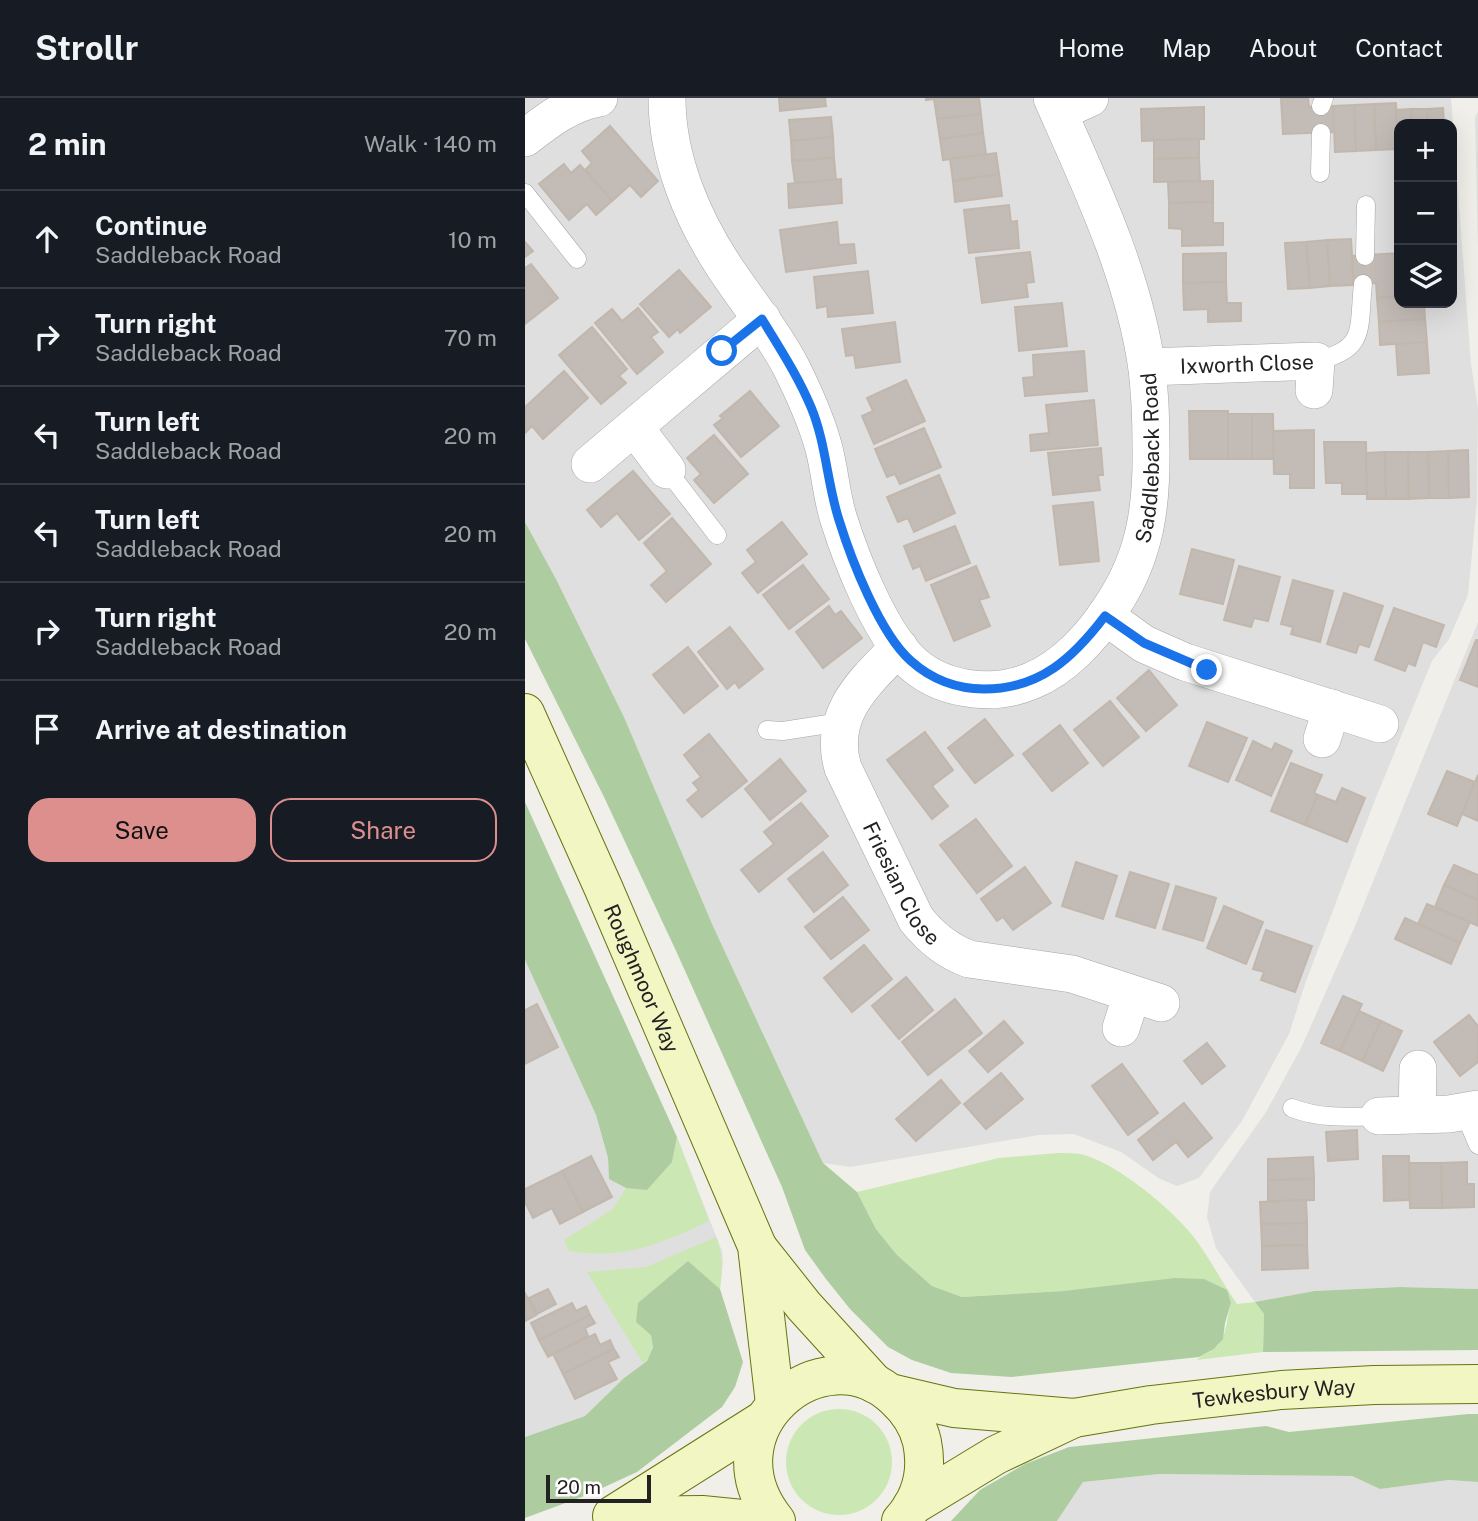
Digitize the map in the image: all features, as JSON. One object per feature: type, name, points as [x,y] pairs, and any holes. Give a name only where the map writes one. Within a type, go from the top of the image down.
[{"type":"main road","name":"Roughmoor Way","points":[[525,713],[614,912],[757,1247],[827,1332],[883,1389],[904,1406],[914,1420],[924,1454],[924,1473],[920,1490],[905,1517]]},
{"type":"main road","name":"Roughmoor Way","points":[[757,1247],[770,1411]]},
{"type":"main road","name":"Tewkesbury Way","points":[[770,1411],[797,1388],[822,1378],[839,1376],[954,1408],[1074,1418],[1151,1405],[1281,1390],[1374,1385],[1478,1384]]},
{"type":"main road","points":[[603,1518],[770,1411]]},
{"type":"main road","points":[[770,1411],[755,1443],[753,1466],[760,1497],[776,1521]]},
{"type":"main road","name":"Tewkesbury Way","points":[[905,1517],[996,1455],[1074,1418]]},
{"type":"main road","points":[[603,1518],[702,1515],[764,1521]]},
{"type":"street","points":[[525,138],[548,119],[571,106],[599,98]]},
{"type":"street","name":"Saddleback Road","points":[[667,98],[671,143],[687,195],[723,266],[762,319],[811,407],[824,447],[839,519],[862,581],[898,647],[909,659],[938,680],[979,689],[1019,686],[1048,673],[1080,646],[1105,616],[1129,576],[1149,511],[1151,433],[1147,366],[1123,272],[1067,103]]},
{"type":"street","points":[[590,464],[762,319]]},
{"type":"street","name":"Ixworth Close","points":[[1147,366],[1315,375]]},
{"type":"street","points":[[635,428],[667,470]]},
{"type":"street","points":[[1105,616],[1144,643],[1327,724],[1380,724]]},
{"type":"street","name":"Friesian Close","points":[[898,647],[860,687],[841,722],[839,753],[843,768],[916,919],[927,933],[954,953],[969,959],[1072,974],[1147,998],[1121,1028]]},
{"type":"street","points":[[1417,1114],[1418,1069]]},
{"type":"street","points":[[1379,1116],[1417,1114],[1473,1122]]},
{"type":"lane","points":[[1320,173],[1321,133]]},
{"type":"lane","points":[[525,193],[577,259]]},
{"type":"lane","points":[[1365,256],[1366,205]]},
{"type":"lane","points":[[1315,375],[1354,342],[1363,284]]},
{"type":"lane","points":[[667,470],[717,534]]},
{"type":"lane","points":[[767,730],[783,731],[841,722]]},
{"type":"lane","points":[[1292,1108],[1307,1114],[1325,1116],[1379,1116]]},
{"type":"shaded area","points":[[525,98],[1451,98],[1453,119],[1394,119],[1394,308],[1457,308],[1457,178],[1471,364],[1478,408],[1477,501],[1468,595],[1449,639],[1432,661],[1373,805],[1305,984],[1289,1034],[1242,1121],[1199,1178],[1177,1186],[1160,1179],[1121,1152],[1074,1134],[1039,1135],[850,1167],[823,1163],[713,926],[624,717],[525,522]]},
{"type":"shaded area","points":[[1478,112],[1478,252],[1475,117]]},
{"type":"shaded area","points":[[1478,622],[1478,1289],[1400,1287],[1314,1291],[1255,1302],[1216,1248],[1207,1217],[1210,1192],[1266,1112],[1301,1048],[1355,926]]},
{"type":"shaded area","points":[[525,960],[596,1115],[608,1158],[609,1179],[672,1162],[677,1137],[722,1251],[723,1263],[720,1289],[688,1261],[647,1361],[624,1378],[585,1416],[525,1437]]},
{"type":"shaded area","points":[[1160,1474],[1352,1476],[1380,1489],[1449,1480],[1478,1482],[1478,1521],[1057,1521],[1083,1482]]},
{"type":"green space","points":[[525,522],[624,717],[713,926],[823,1163],[857,1192],[876,1229],[897,1255],[932,1286],[962,1297],[1064,1291],[1175,1278],[1204,1279],[1227,1290],[1231,1303],[1223,1339],[1214,1349],[1199,1357],[1012,1377],[951,1373],[912,1360],[888,1347],[850,1309],[805,1250],[782,1187],[677,953],[604,797],[525,639]]},
{"type":"green space","points":[[525,802],[677,1137],[672,1162],[647,1190],[626,1188],[609,1179],[608,1158],[596,1115],[525,960]]},
{"type":"green space","points":[[677,1137],[709,1221],[658,1243],[625,1252],[569,1251],[564,1240],[613,1209],[626,1188],[647,1190],[672,1162]]},
{"type":"green space","points":[[1058,1153],[1094,1158],[1141,1187],[1171,1212],[1199,1244],[1237,1304],[1255,1302],[1264,1314],[1263,1352],[1197,1360],[1220,1343],[1225,1333],[1231,1303],[1064,1291],[962,1297],[932,1286],[897,1255],[876,1229],[857,1192],[999,1158]]},
{"type":"green space","points":[[716,1237],[722,1269],[720,1289],[688,1261],[638,1303],[652,1342],[649,1357],[643,1363],[587,1272],[646,1267]]},
{"type":"green space","points":[[688,1261],[720,1289],[743,1362],[735,1387],[722,1407],[637,1472],[587,1495],[525,1518],[525,1437],[585,1416],[624,1378],[647,1361],[653,1347],[651,1335],[636,1322],[638,1303]]},
{"type":"green space","points":[[1400,1287],[1478,1289],[1478,1350],[1263,1352],[1264,1314],[1255,1302],[1314,1291]]},
{"type":"green space","points":[[839,1409],[859,1413],[876,1425],[888,1442],[892,1462],[888,1482],[876,1499],[859,1511],[839,1515],[819,1511],[802,1499],[790,1482],[786,1462],[790,1442],[802,1425],[819,1413]]},
{"type":"green space","points":[[1478,1414],[1478,1482],[1449,1480],[1380,1489],[1352,1476],[1160,1474],[1083,1482],[1057,1521],[951,1521],[980,1490],[1025,1464],[1069,1447],[1266,1426],[1289,1432]]},
{"type":"building","points":[[779,98],[825,98],[826,106],[780,111]]},
{"type":"building","points":[[926,98],[979,98],[981,114],[937,119],[934,99]]},
{"type":"building","points":[[1281,98],[1308,98],[1309,107],[1333,106],[1334,132],[1283,134]]},
{"type":"building","points":[[1396,103],[1394,149],[1376,150],[1374,104]]},
{"type":"building","points":[[1374,104],[1376,150],[1356,151],[1354,105]]},
{"type":"building","points":[[1354,105],[1356,151],[1335,152],[1333,106]]},
{"type":"building","points":[[1204,107],[1204,139],[1142,141],[1141,109]]},
{"type":"building","points":[[1443,108],[1444,119],[1428,119],[1427,109]]},
{"type":"building","points":[[1411,109],[1412,119],[1396,119],[1396,110]]},
{"type":"building","points":[[1411,109],[1427,109],[1428,119],[1412,119]]},
{"type":"building","points":[[981,114],[983,133],[940,139],[937,119]]},
{"type":"building","points":[[831,117],[833,137],[791,141],[789,120]]},
{"type":"building","points":[[610,126],[658,181],[641,197],[630,185],[612,201],[585,170],[592,163],[582,151]]},
{"type":"building","points":[[983,133],[986,154],[943,160],[940,139]]},
{"type":"building","points":[[833,137],[834,158],[792,161],[791,141]]},
{"type":"building","points":[[1199,139],[1199,158],[1154,159],[1154,140]]},
{"type":"building","points":[[996,153],[999,174],[953,181],[950,159]]},
{"type":"building","points":[[834,158],[836,180],[795,183],[792,161]]},
{"type":"building","points":[[1199,158],[1200,181],[1154,182],[1154,159]]},
{"type":"building","points":[[564,164],[571,173],[580,165],[612,201],[596,215],[587,204],[569,220],[539,184]]},
{"type":"building","points":[[999,174],[1002,196],[955,202],[953,181]]},
{"type":"building","points":[[841,179],[842,203],[789,208],[788,184]]},
{"type":"building","points":[[1213,181],[1213,202],[1169,203],[1168,182]]},
{"type":"building","points":[[1213,202],[1213,223],[1223,223],[1223,245],[1182,246],[1182,229],[1169,228],[1169,203]]},
{"type":"building","points":[[1009,205],[1011,222],[1017,221],[1019,248],[969,253],[964,210]]},
{"type":"building","points":[[837,222],[839,245],[854,244],[856,263],[786,272],[780,230]]},
{"type":"building","points":[[1351,239],[1354,285],[1330,286],[1327,240]]},
{"type":"building","points":[[1327,240],[1330,286],[1310,288],[1306,242]]},
{"type":"building","points":[[525,242],[533,251],[525,257]]},
{"type":"building","points":[[1306,242],[1310,288],[1288,289],[1285,243]]},
{"type":"building","points":[[1030,252],[1034,282],[1026,283],[1028,297],[982,303],[976,258]]},
{"type":"building","points":[[1226,253],[1226,282],[1183,283],[1183,254]]},
{"type":"building","points":[[1394,253],[1394,296],[1377,298],[1376,283],[1354,285],[1352,256]]},
{"type":"building","points":[[531,264],[558,298],[525,324],[525,268]]},
{"type":"building","points":[[679,270],[711,307],[680,333],[678,329],[669,337],[640,304]]},
{"type":"building","points":[[868,271],[873,313],[828,317],[827,306],[817,308],[814,277]]},
{"type":"building","points":[[1226,282],[1227,303],[1241,303],[1241,321],[1208,322],[1208,309],[1184,310],[1183,283]]},
{"type":"building","points":[[1394,296],[1394,308],[1424,308],[1425,319],[1379,322],[1377,298]]},
{"type":"building","points":[[1062,303],[1067,346],[1019,351],[1015,307]]},
{"type":"building","points":[[638,308],[658,332],[651,337],[663,352],[637,374],[595,323],[612,309],[622,321]]},
{"type":"building","points":[[1425,319],[1427,342],[1380,345],[1379,322]]},
{"type":"building","points":[[895,322],[900,362],[856,368],[854,355],[846,356],[842,329]]},
{"type":"building","points":[[592,327],[627,369],[619,376],[626,383],[601,404],[559,355]]},
{"type":"building","points":[[1427,342],[1429,373],[1398,375],[1396,344]]},
{"type":"building","points":[[1084,351],[1087,391],[1025,396],[1023,378],[1034,377],[1033,355]]},
{"type":"building","points":[[564,371],[588,398],[543,439],[532,426],[525,433],[525,407]]},
{"type":"building","points":[[906,380],[925,421],[874,444],[862,416],[873,411],[867,398]]},
{"type":"building","points":[[750,391],[779,426],[741,457],[714,425],[723,418],[720,416]]},
{"type":"building","points":[[1094,400],[1098,445],[1031,451],[1030,435],[1049,433],[1046,405]]},
{"type":"building","points":[[1189,411],[1228,411],[1228,459],[1190,459]]},
{"type":"building","points":[[1228,414],[1252,414],[1252,459],[1228,459]]},
{"type":"building","points":[[1252,414],[1273,414],[1274,459],[1252,459]]},
{"type":"building","points":[[924,428],[941,467],[900,484],[895,474],[887,477],[875,449]]},
{"type":"building","points":[[1314,430],[1314,488],[1290,488],[1290,474],[1274,474],[1273,431]]},
{"type":"building","points":[[714,435],[748,474],[714,503],[694,480],[701,474],[687,458]]},
{"type":"building","points":[[1324,442],[1366,442],[1367,494],[1342,494],[1342,483],[1326,483]]},
{"type":"building","points":[[1101,448],[1103,475],[1098,475],[1100,490],[1053,495],[1048,453]]},
{"type":"building","points":[[1468,450],[1469,497],[1449,498],[1448,451]]},
{"type":"building","points":[[1448,451],[1449,498],[1429,498],[1428,452]]},
{"type":"building","points":[[1385,452],[1386,499],[1367,499],[1366,453]]},
{"type":"building","points":[[1385,452],[1408,452],[1409,499],[1386,499]]},
{"type":"building","points":[[1408,452],[1428,452],[1429,498],[1409,499]]},
{"type":"building","points":[[633,471],[670,514],[639,540],[617,513],[601,527],[587,510]]},
{"type":"building","points":[[939,475],[955,513],[914,532],[908,518],[898,522],[887,497]]},
{"type":"building","points":[[1093,502],[1099,561],[1060,565],[1053,506]]},
{"type":"building","points":[[672,518],[711,564],[666,602],[651,585],[667,571],[644,543]]},
{"type":"building","points":[[782,522],[807,554],[758,593],[742,573],[756,562],[747,550]]},
{"type":"building","points":[[955,526],[970,563],[926,581],[920,566],[913,569],[904,546]]},
{"type":"building","points":[[1192,549],[1234,560],[1223,604],[1180,594]]},
{"type":"building","points":[[803,565],[829,599],[789,629],[763,595]]},
{"type":"building","points":[[976,566],[989,597],[979,600],[990,626],[954,641],[931,585]]},
{"type":"building","points":[[1239,566],[1280,577],[1268,621],[1254,618],[1251,627],[1224,620]]},
{"type":"building","points":[[1293,580],[1333,591],[1320,642],[1291,634],[1293,627],[1281,624]]},
{"type":"building","points":[[1344,593],[1383,606],[1369,647],[1359,644],[1356,653],[1327,644]]},
{"type":"building","points":[[829,606],[835,615],[841,611],[862,638],[823,668],[796,632]]},
{"type":"building","points":[[1394,608],[1444,625],[1436,647],[1423,642],[1415,666],[1408,663],[1405,671],[1375,660]]},
{"type":"building","points":[[730,627],[763,669],[739,688],[735,682],[727,689],[698,652]]},
{"type":"building","points":[[1478,640],[1478,687],[1460,680]]},
{"type":"building","points":[[688,647],[718,686],[684,713],[653,675]]},
{"type":"building","points":[[1149,670],[1177,705],[1146,731],[1117,698]]},
{"type":"building","points":[[1110,701],[1139,737],[1103,766],[1074,730]]},
{"type":"building","points":[[985,719],[1013,755],[975,783],[948,748]]},
{"type":"building","points":[[1207,722],[1247,738],[1228,782],[1189,766]]},
{"type":"building","points":[[1060,725],[1088,763],[1052,791],[1023,754]]},
{"type":"building","points":[[925,732],[953,770],[932,786],[948,806],[932,819],[887,760]]},
{"type":"building","points":[[709,734],[747,781],[702,817],[687,800],[699,790],[693,783],[701,777],[684,755]]},
{"type":"building","points":[[1253,741],[1272,750],[1275,743],[1292,751],[1271,796],[1236,780]]},
{"type":"building","points":[[780,759],[806,791],[770,820],[745,789]]},
{"type":"building","points":[[1291,763],[1322,775],[1314,793],[1318,795],[1305,825],[1271,811]]},
{"type":"building","points":[[1447,771],[1475,782],[1457,826],[1428,814]]},
{"type":"building","points":[[1478,775],[1478,821],[1462,814]]},
{"type":"building","points":[[1342,788],[1365,798],[1347,842],[1305,825],[1318,795],[1336,802]]},
{"type":"building","points":[[801,803],[828,836],[759,892],[741,870],[774,844],[764,832]]},
{"type":"building","points":[[976,819],[1012,866],[977,893],[940,845]]},
{"type":"building","points":[[823,852],[848,885],[814,912],[788,879]]},
{"type":"building","points":[[1076,862],[1117,876],[1103,919],[1062,906]]},
{"type":"building","points":[[1454,865],[1478,875],[1478,900],[1444,885]]},
{"type":"building","points":[[1025,867],[1051,903],[1013,930],[1003,917],[997,921],[981,899]]},
{"type":"building","points":[[1130,872],[1169,884],[1155,928],[1116,916]]},
{"type":"building","points":[[1444,885],[1478,900],[1478,926],[1435,907]]},
{"type":"building","points":[[1176,886],[1216,898],[1203,941],[1163,929]]},
{"type":"building","points":[[843,897],[869,930],[831,959],[805,927]]},
{"type":"building","points":[[1427,904],[1470,922],[1460,943],[1418,924]]},
{"type":"building","points":[[1224,906],[1263,922],[1246,964],[1207,948]]},
{"type":"building","points":[[1405,918],[1460,943],[1451,964],[1395,939]]},
{"type":"building","points":[[1266,930],[1312,946],[1295,992],[1261,980],[1264,972],[1253,969]]},
{"type":"building","points":[[864,945],[892,979],[852,1012],[824,978]]},
{"type":"building","points":[[906,977],[933,1010],[899,1039],[872,1006]]},
{"type":"building","points":[[1343,996],[1362,1004],[1340,1051],[1321,1043]]},
{"type":"building","points":[[955,999],[982,1033],[928,1075],[902,1042]]},
{"type":"building","points":[[537,1004],[558,1047],[525,1064],[525,1010]]},
{"type":"building","points":[[1359,1011],[1381,1021],[1362,1061],[1340,1051]]},
{"type":"building","points":[[1469,1015],[1478,1026],[1478,1062],[1460,1076],[1434,1042]]},
{"type":"building","points":[[1004,1021],[1023,1043],[988,1072],[969,1051]]},
{"type":"building","points":[[1381,1021],[1402,1031],[1383,1071],[1362,1061]]},
{"type":"building","points":[[1207,1043],[1225,1066],[1202,1084],[1184,1061]]},
{"type":"building","points":[[1122,1064],[1158,1113],[1128,1135],[1092,1086]]},
{"type":"building","points":[[1001,1073],[1023,1099],[986,1129],[964,1104]]},
{"type":"building","points":[[941,1080],[960,1103],[916,1141],[896,1119]]},
{"type":"building","points":[[1184,1103],[1212,1138],[1188,1157],[1176,1142],[1153,1160],[1138,1140]]},
{"type":"building","points":[[1357,1130],[1358,1159],[1328,1161],[1326,1132]]},
{"type":"building","points":[[591,1156],[612,1197],[583,1212],[562,1171]]},
{"type":"building","points":[[1383,1156],[1409,1156],[1410,1200],[1384,1201]]},
{"type":"building","points":[[1313,1157],[1314,1179],[1268,1180],[1268,1159]]},
{"type":"building","points":[[1467,1162],[1467,1184],[1474,1184],[1474,1207],[1442,1208],[1441,1163]]},
{"type":"building","points":[[1409,1163],[1441,1163],[1442,1208],[1410,1208]]},
{"type":"building","points":[[562,1171],[583,1212],[560,1224],[552,1208],[533,1218],[525,1202],[525,1189]]},
{"type":"building","points":[[1314,1179],[1314,1200],[1268,1201],[1268,1180]]},
{"type":"building","points":[[1306,1200],[1307,1223],[1261,1224],[1260,1202]]},
{"type":"building","points":[[1307,1223],[1307,1245],[1262,1246],[1261,1224]]},
{"type":"building","points":[[1307,1245],[1308,1268],[1262,1270],[1262,1246]]},
{"type":"building","points":[[548,1289],[556,1304],[537,1314],[529,1298]]},
{"type":"building","points":[[525,1293],[536,1315],[525,1321]]},
{"type":"building","points":[[572,1303],[576,1311],[586,1306],[590,1315],[539,1340],[531,1323]]},
{"type":"building","points":[[590,1315],[595,1323],[585,1328],[588,1336],[548,1357],[539,1340]]},
{"type":"building","points":[[595,1334],[600,1345],[610,1340],[614,1349],[563,1374],[553,1354]]},
{"type":"building","points":[[614,1349],[619,1357],[608,1362],[617,1379],[575,1399],[563,1374]]},
{"type":"route","points":[[722,351],[762,319],[811,407],[824,447],[839,519],[862,581],[898,647],[921,669],[938,680],[958,686],[979,689],[1019,686],[1048,673],[1080,646],[1105,616],[1144,643],[1207,670]]}]
